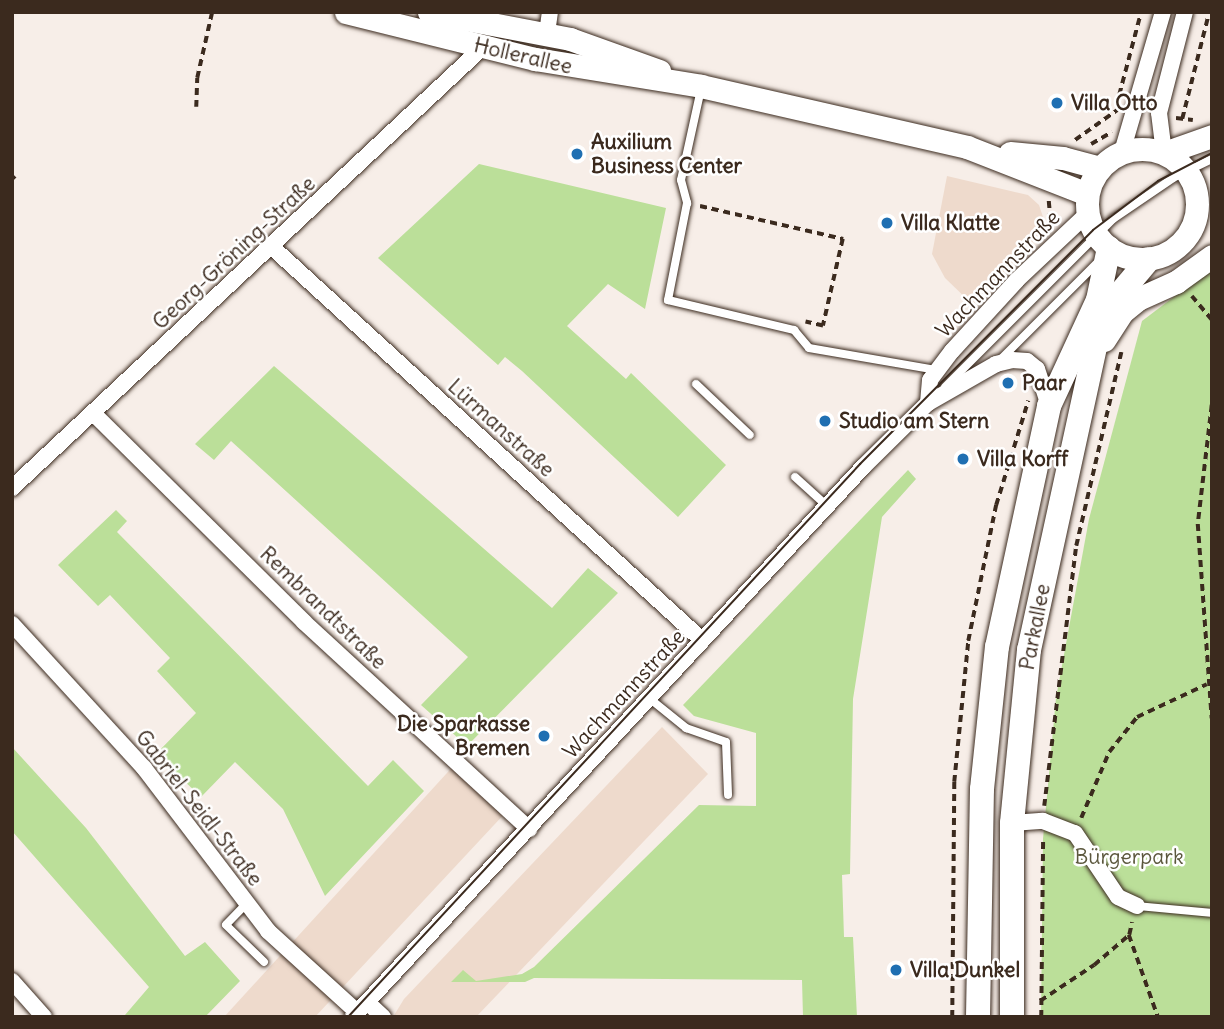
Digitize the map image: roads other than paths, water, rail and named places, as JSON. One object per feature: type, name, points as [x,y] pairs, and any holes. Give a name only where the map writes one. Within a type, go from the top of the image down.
[{"type":"main road","name":"Hollerallee","points":[[346,12],[483,47],[597,72],[701,86],[986,152],[1076,161],[1100,168]]},
{"type":"main road","name":"Hollerallee","points":[[429,12],[548,23],[701,86]]},
{"type":"main road","points":[[1095,222],[1100,168],[1122,152],[1164,153],[1212,136]]},
{"type":"main road","name":"Hollerallee","points":[[986,152],[1095,222],[1134,259],[1149,259]]},
{"type":"main road","points":[[1149,259],[1177,246],[1201,227],[1207,194],[1186,171],[1164,153]]},
{"type":"main road","name":"Parkallee","points":[[978,1017],[988,713],[1010,579],[1049,407],[1098,300],[1095,222]]},
{"type":"main road","points":[[1096,351],[1130,305],[1176,282],[1212,256]]},
{"type":"main road","name":"Parkallee","points":[[1012,1017],[1012,823],[1029,650],[1096,351],[1112,303],[1149,259]]},
{"type":"street","points":[[1122,152],[1163,12]]},
{"type":"street","points":[[1164,153],[1159,113],[1185,12]]},
{"type":"street","name":"Georg-Gröning-Straße","points":[[12,488],[483,47]]},
{"type":"street","name":"Wachmannstraße","points":[[928,403],[930,380],[1017,279],[1095,222]]},
{"type":"street","name":"Lürmanstraße","points":[[272,247],[702,640]]},
{"type":"street","name":"Parkallee","points":[[996,364],[1027,361],[1038,369],[1049,407]]},
{"type":"street","name":"Wachmannstraße","points":[[359,1011],[827,506],[928,403],[996,364]]},
{"type":"street","name":"Rembrandtstraße","points":[[93,413],[304,622],[529,828]]},
{"type":"street","name":"Gabriel-Seidl-Straße","points":[[12,624],[144,768],[268,931],[359,1011],[383,1017]]},
{"type":"street","points":[[1012,823],[1043,821],[1075,833],[1118,897],[1137,906]]},
{"type":"street","points":[[12,981],[44,1017]]},
{"type":"lane","points":[[701,86],[681,180],[687,204],[668,300],[794,330],[809,348],[937,371]]},
{"type":"lane","points":[[928,403],[1095,222],[1212,159]]},
{"type":"lane","name":"Wachmannstraße","points":[[996,364],[1095,222]]},
{"type":"lane","points":[[696,384],[750,435]]},
{"type":"lane","points":[[795,477],[827,506]]},
{"type":"lane","points":[[649,698],[686,728],[726,742],[727,795]]},
{"type":"lane","points":[[247,902],[226,925],[264,962]]},
{"type":"lane","points":[[1137,906],[1212,913]]},
{"type":"tram line","points":[[348,1017],[860,464],[1093,230],[1158,181],[1212,153]]},
{"type":"place","name":"Villa Otto","points":[[1057,103]]},
{"type":"place","name":"Auxilium Business Center","points":[[577,154]]},
{"type":"place","name":"Villa Klatte","points":[[887,223]]},
{"type":"place","name":"Paar","points":[[1008,383]]},
{"type":"place","name":"Studio am Stern","points":[[825,421]]},
{"type":"place","name":"Villa Korff","points":[[963,459]]},
{"type":"place","name":"Die Sparkasse Bremen","points":[[544,736]]},
{"type":"place","name":"Villa Dunkel","points":[[896,970]]},
{"type":"park label","name":"Bürgerpark","points":[[1129,857]]}]
